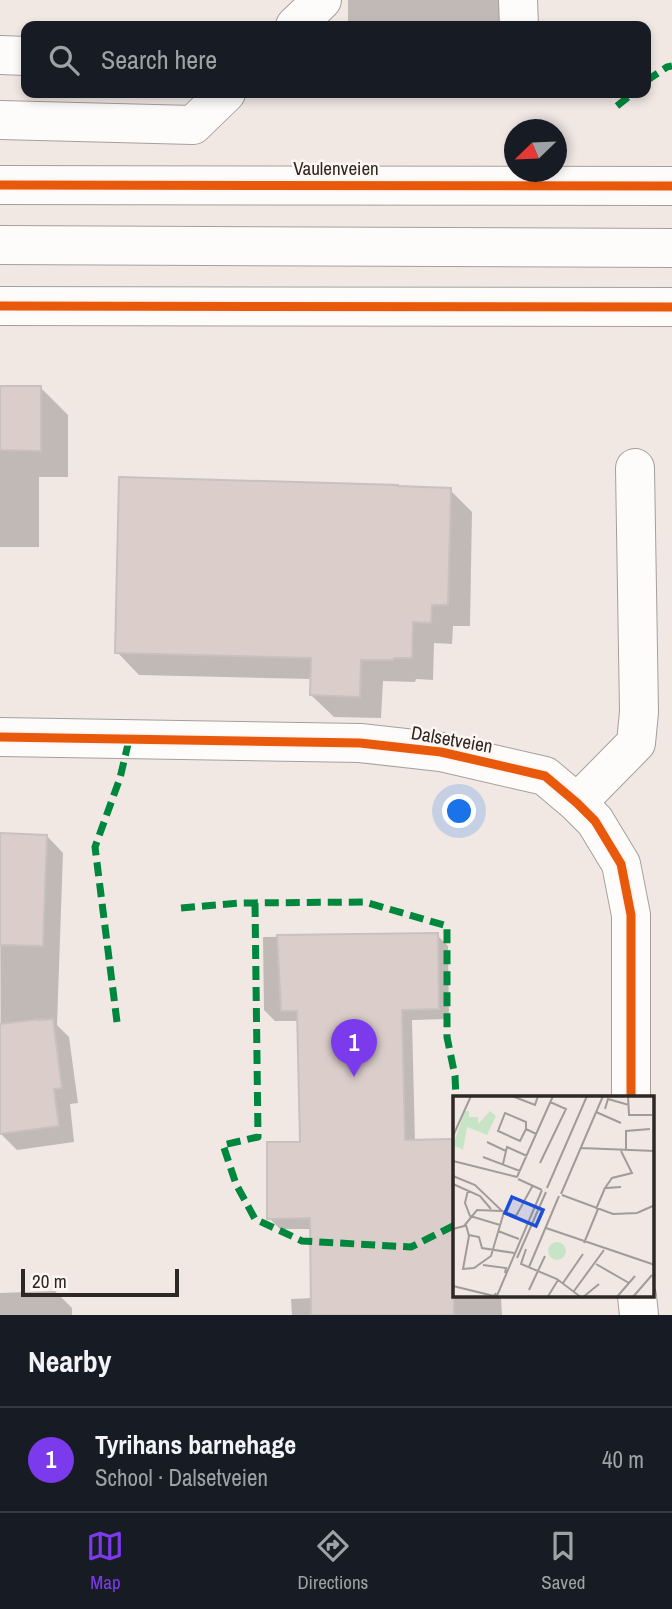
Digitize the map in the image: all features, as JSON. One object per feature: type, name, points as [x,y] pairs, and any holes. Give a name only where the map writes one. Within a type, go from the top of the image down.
[{"type":"main road","points":[[300,21],[323,0]]},
{"type":"main road","points":[[518,0],[519,21]]},
{"type":"main road","points":[[0,55],[21,56]]},
{"type":"main road","points":[[0,120],[193,125],[221,98]]},
{"type":"main road","name":"Vaulenveien","points":[[0,184],[672,186]]},
{"type":"main road","points":[[0,245],[672,248]]},
{"type":"main road","points":[[0,306],[672,307]]},
{"type":"main road","points":[[577,803],[635,743],[639,712],[635,468]]},
{"type":"main road","name":"Dalsetveien","points":[[0,737],[360,743],[442,752],[545,776],[595,821],[621,864],[631,915],[631,1096]]},
{"type":"building","points":[[0,386],[41,386],[41,451],[0,450]]},
{"type":"building","points":[[119,477],[451,488],[448,605],[432,605],[431,623],[413,622],[412,658],[361,660],[360,697],[310,695],[311,658],[115,653]]},
{"type":"building","points":[[0,833],[47,835],[43,946],[0,945]]},
{"type":"building","points":[[438,933],[439,1009],[402,1010],[405,1140],[453,1139],[454,1315],[311,1315],[310,1218],[267,1219],[267,1142],[300,1142],[297,1011],[281,1011],[277,935]]},
{"type":"building","points":[[53,1019],[62,1088],[54,1089],[59,1126],[0,1134],[0,1024]]},
{"type":"marked path","points":[[651,78],[672,66]]},
{"type":"marked path","points":[[617,106],[627,98]]},
{"type":"marked path","points":[[117,1022],[95,847],[120,778],[129,740]]},
{"type":"marked path","points":[[181,908],[241,903],[365,902],[447,926],[447,1037],[456,1096]]},
{"type":"marked path","points":[[255,903],[258,1137],[223,1145],[236,1184],[255,1219],[302,1241],[411,1247],[453,1226]]},
{"type":"cycle path","points":[[0,185],[672,186]]},
{"type":"cycle path","points":[[0,306],[672,307]]},
{"type":"cycle path","points":[[0,737],[360,743],[441,752],[545,776],[595,821],[621,864],[631,915],[631,1096]]},
{"type":"place","name":"Tyrihans barnehage","points":[[354,1077]]}]
